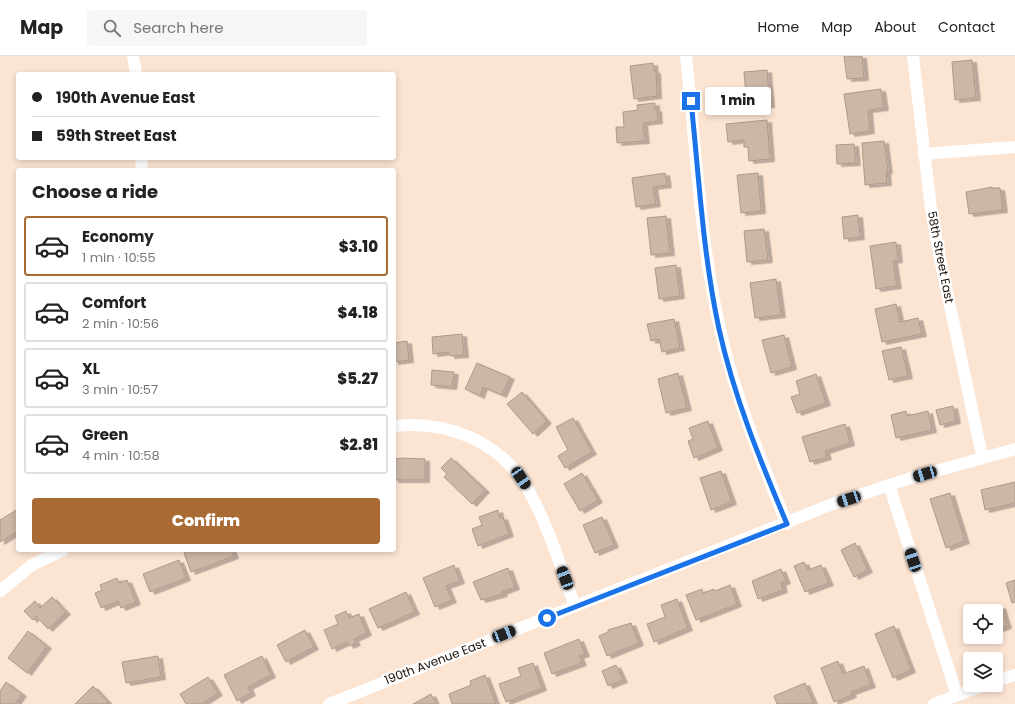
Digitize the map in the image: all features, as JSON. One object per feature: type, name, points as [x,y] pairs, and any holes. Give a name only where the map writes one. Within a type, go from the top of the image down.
[{"type":"street","points":[[133,56],[136,72]]},
{"type":"street","points":[[686,56],[710,281],[720,329],[744,417],[787,524]]},
{"type":"street","name":"58th Street East","points":[[912,56],[924,154],[940,259],[982,456]]},
{"type":"street","points":[[924,154],[1015,147]]},
{"type":"street","points":[[396,426],[411,424],[445,428],[467,435],[506,461],[524,483],[538,508],[575,606]]},
{"type":"street","name":"190th Avenue East","points":[[329,704],[575,606],[787,524],[835,503],[982,456],[1015,449]]},
{"type":"street","points":[[889,485],[957,695]]},
{"type":"street","points":[[0,591],[32,566],[60,552]]},
{"type":"street","points":[[1003,679],[1015,675]]},
{"type":"street","points":[[934,704],[965,692]]},
{"type":"building","points":[[844,56],[862,56],[864,78],[847,79]]},
{"type":"building","points":[[972,60],[976,98],[955,100],[952,62]]},
{"type":"building","points":[[653,63],[654,71],[656,71],[657,96],[634,99],[630,66]]},
{"type":"building","points":[[767,70],[770,105],[747,107],[744,72]]},
{"type":"building","points":[[881,89],[884,108],[868,110],[870,131],[850,134],[844,94]]},
{"type":"building","points":[[655,103],[658,121],[643,123],[645,141],[617,143],[616,127],[624,127],[623,112],[638,110],[637,105]]},
{"type":"building","points":[[767,120],[770,159],[749,161],[748,147],[744,147],[744,140],[728,142],[726,124]]},
{"type":"building","points":[[884,141],[888,171],[886,171],[887,183],[865,185],[862,143]]},
{"type":"building","points":[[854,144],[856,163],[837,164],[836,145]]},
{"type":"building","points":[[665,173],[667,185],[653,187],[656,204],[636,207],[632,178]]},
{"type":"building","points":[[758,173],[761,211],[741,213],[737,175]]},
{"type":"building","points":[[992,187],[1000,188],[1003,210],[969,214],[966,192]]},
{"type":"building","points":[[858,215],[860,237],[844,239],[842,217]]},
{"type":"building","points":[[666,216],[670,253],[651,255],[647,218]]},
{"type":"building","points":[[764,229],[768,260],[747,262],[744,231]]},
{"type":"building","points":[[896,242],[898,260],[893,261],[897,286],[876,289],[870,246]]},
{"type":"building","points":[[676,265],[680,296],[659,299],[655,268]]},
{"type":"building","points":[[776,279],[781,315],[755,318],[750,283]]},
{"type":"building","points":[[896,304],[900,322],[918,318],[922,334],[882,342],[875,309]]},
{"type":"building","points":[[674,319],[680,348],[662,352],[659,339],[651,341],[647,324]]},
{"type":"building","points":[[462,334],[464,355],[450,356],[449,352],[433,354],[432,337]]},
{"type":"building","points":[[784,335],[792,367],[771,373],[762,340]]},
{"type":"building","points":[[407,341],[409,360],[396,362],[396,343]]},
{"type":"building","points":[[901,347],[908,376],[889,380],[882,351]]},
{"type":"building","points":[[477,363],[510,377],[502,395],[483,387],[480,396],[465,389]]},
{"type":"building","points":[[432,370],[454,372],[452,387],[431,385]]},
{"type":"building","points":[[678,373],[687,408],[666,413],[658,379]]},
{"type":"building","points":[[816,374],[826,403],[797,413],[791,397],[800,394],[796,381]]},
{"type":"building","points":[[522,392],[547,421],[533,434],[507,404]]},
{"type":"building","points":[[953,406],[956,421],[940,425],[936,410]]},
{"type":"building","points":[[906,411],[907,416],[928,411],[932,430],[896,438],[891,415]]},
{"type":"building","points":[[573,418],[592,452],[565,468],[558,456],[568,450],[556,427]]},
{"type":"building","points":[[708,421],[718,448],[694,458],[688,441],[693,439],[689,428]]},
{"type":"building","points":[[845,424],[850,443],[825,451],[827,457],[810,462],[802,437]]},
{"type":"building","points":[[451,458],[485,490],[472,504],[444,477],[447,474],[441,468]]},
{"type":"building","points":[[396,459],[425,459],[425,480],[396,480]]},
{"type":"building","points":[[721,471],[732,502],[711,510],[700,478]]},
{"type":"building","points":[[582,473],[598,500],[580,511],[564,484]]},
{"type":"building","points":[[1015,482],[1015,503],[985,510],[981,490]]},
{"type":"building","points":[[950,493],[965,541],[946,548],[930,499]]},
{"type":"building","points":[[16,510],[16,532],[0,542],[0,520]]},
{"type":"building","points":[[498,510],[500,518],[503,517],[509,534],[478,546],[472,529],[482,525],[479,517]]},
{"type":"building","points":[[602,517],[614,545],[595,553],[583,525]]},
{"type":"building","points":[[855,543],[868,570],[854,577],[841,550]]},
{"type":"building","points":[[233,552],[234,556],[191,572],[184,553]]},
{"type":"building","points":[[179,560],[186,578],[150,592],[143,574]]},
{"type":"building","points":[[804,562],[808,570],[821,565],[829,583],[805,592],[794,566]]},
{"type":"building","points":[[454,565],[460,581],[446,586],[452,600],[435,607],[423,578]]},
{"type":"building","points":[[508,568],[515,587],[502,592],[503,594],[481,600],[473,582]]},
{"type":"building","points":[[781,569],[786,581],[781,583],[783,590],[758,599],[752,581]]},
{"type":"building","points":[[117,578],[119,583],[127,580],[136,602],[121,608],[118,601],[101,608],[95,593],[102,590],[100,585]]},
{"type":"building","points":[[1015,580],[1015,602],[1012,603],[1006,583]]},
{"type":"building","points":[[730,585],[737,604],[696,620],[686,595],[702,589],[703,593],[714,589],[715,591]]},
{"type":"building","points":[[406,592],[415,612],[378,628],[369,609]]},
{"type":"building","points":[[52,597],[66,612],[48,629],[36,616],[33,620],[24,611],[35,601],[40,608]]},
{"type":"building","points":[[677,599],[688,628],[654,642],[647,624],[665,617],[661,605]]},
{"type":"building","points":[[346,611],[349,618],[359,614],[367,633],[354,639],[356,643],[349,646],[347,642],[332,649],[324,630],[338,624],[335,616]]},
{"type":"building","points":[[1003,613],[1007,626],[1003,627]]},
{"type":"building","points":[[631,623],[639,643],[607,656],[599,636],[608,632],[608,630]]},
{"type":"building","points":[[894,626],[911,670],[893,678],[875,634]]},
{"type":"building","points":[[305,630],[314,647],[286,662],[277,645]]},
{"type":"building","points":[[28,631],[47,646],[27,673],[8,658]]},
{"type":"building","points":[[579,639],[585,654],[579,656],[582,663],[552,674],[544,653]]},
{"type":"building","points":[[158,656],[161,677],[126,683],[122,662]]},
{"type":"building","points":[[262,656],[271,675],[248,687],[251,693],[237,701],[224,675]]},
{"type":"building","points":[[838,661],[843,674],[864,666],[871,685],[851,692],[852,695],[834,702],[821,668]]},
{"type":"building","points":[[533,663],[542,688],[506,702],[499,684],[521,676],[518,668]]},
{"type":"building","points":[[616,665],[623,680],[608,686],[602,671]]},
{"type":"building","points":[[485,675],[496,704],[452,704],[449,694],[471,685],[470,681]]},
{"type":"building","points":[[208,677],[218,693],[201,704],[186,704],[180,694]]},
{"type":"building","points":[[6,682],[22,694],[15,704],[0,704],[0,691]]},
{"type":"building","points":[[805,683],[814,704],[777,704],[774,696]]},
{"type":"building","points":[[93,686],[108,702],[106,704],[75,704]]},
{"type":"building","points":[[431,694],[436,704],[413,704]]},
{"type":"route","points":[[547,618],[787,524],[744,417],[731,374],[720,329],[710,281],[691,101]]}]
